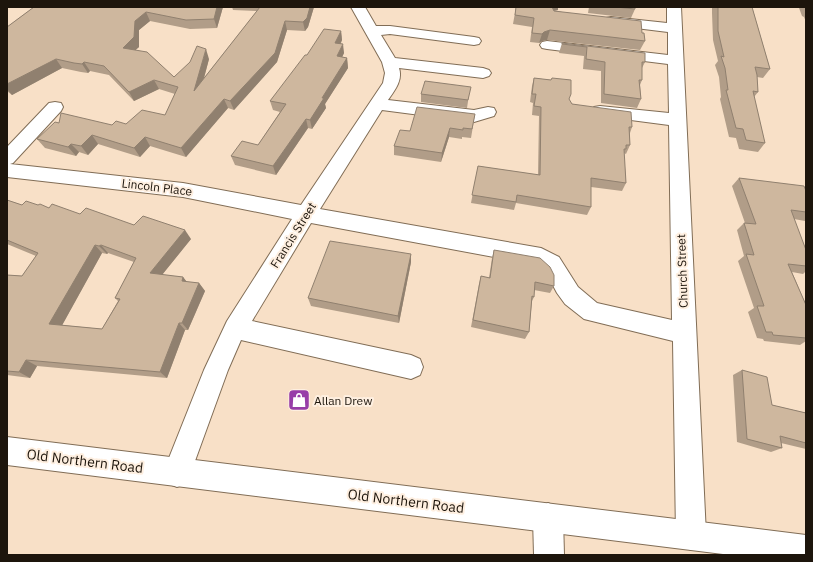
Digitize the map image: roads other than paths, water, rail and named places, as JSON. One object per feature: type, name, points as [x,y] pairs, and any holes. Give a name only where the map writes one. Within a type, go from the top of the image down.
[{"type":"street","name":"Francis Street","points":[[176,473],[211,382],[235,328],[306,214],[379,104],[391,83],[393,73],[390,62],[358,7]]},
{"type":"street","name":"Church Street","points":[[674,7],[673,28],[691,535]]},
{"type":"street","points":[[596,20],[673,28]]},
{"type":"street","points":[[372,31],[390,30],[474,41]]},
{"type":"street","points":[[547,45],[675,60]]},
{"type":"street","points":[[390,62],[483,73]]},
{"type":"street","points":[[379,104],[474,116],[488,112]]},
{"type":"street","points":[[7,158],[54,107]]},
{"type":"street","points":[[582,108],[677,120]]},
{"type":"street","name":"Lincoln Place","points":[[7,170],[183,190],[541,257],[550,260],[568,291],[580,304],[592,312],[684,333]]},
{"type":"street","points":[[235,328],[412,366]]},
{"type":"street","name":"Old Northern Road","points":[[7,451],[806,550]]},
{"type":"street","points":[[548,518],[549,555]]},
{"type":"place","name":"Allan Drew","points":[[299,400]]}]
